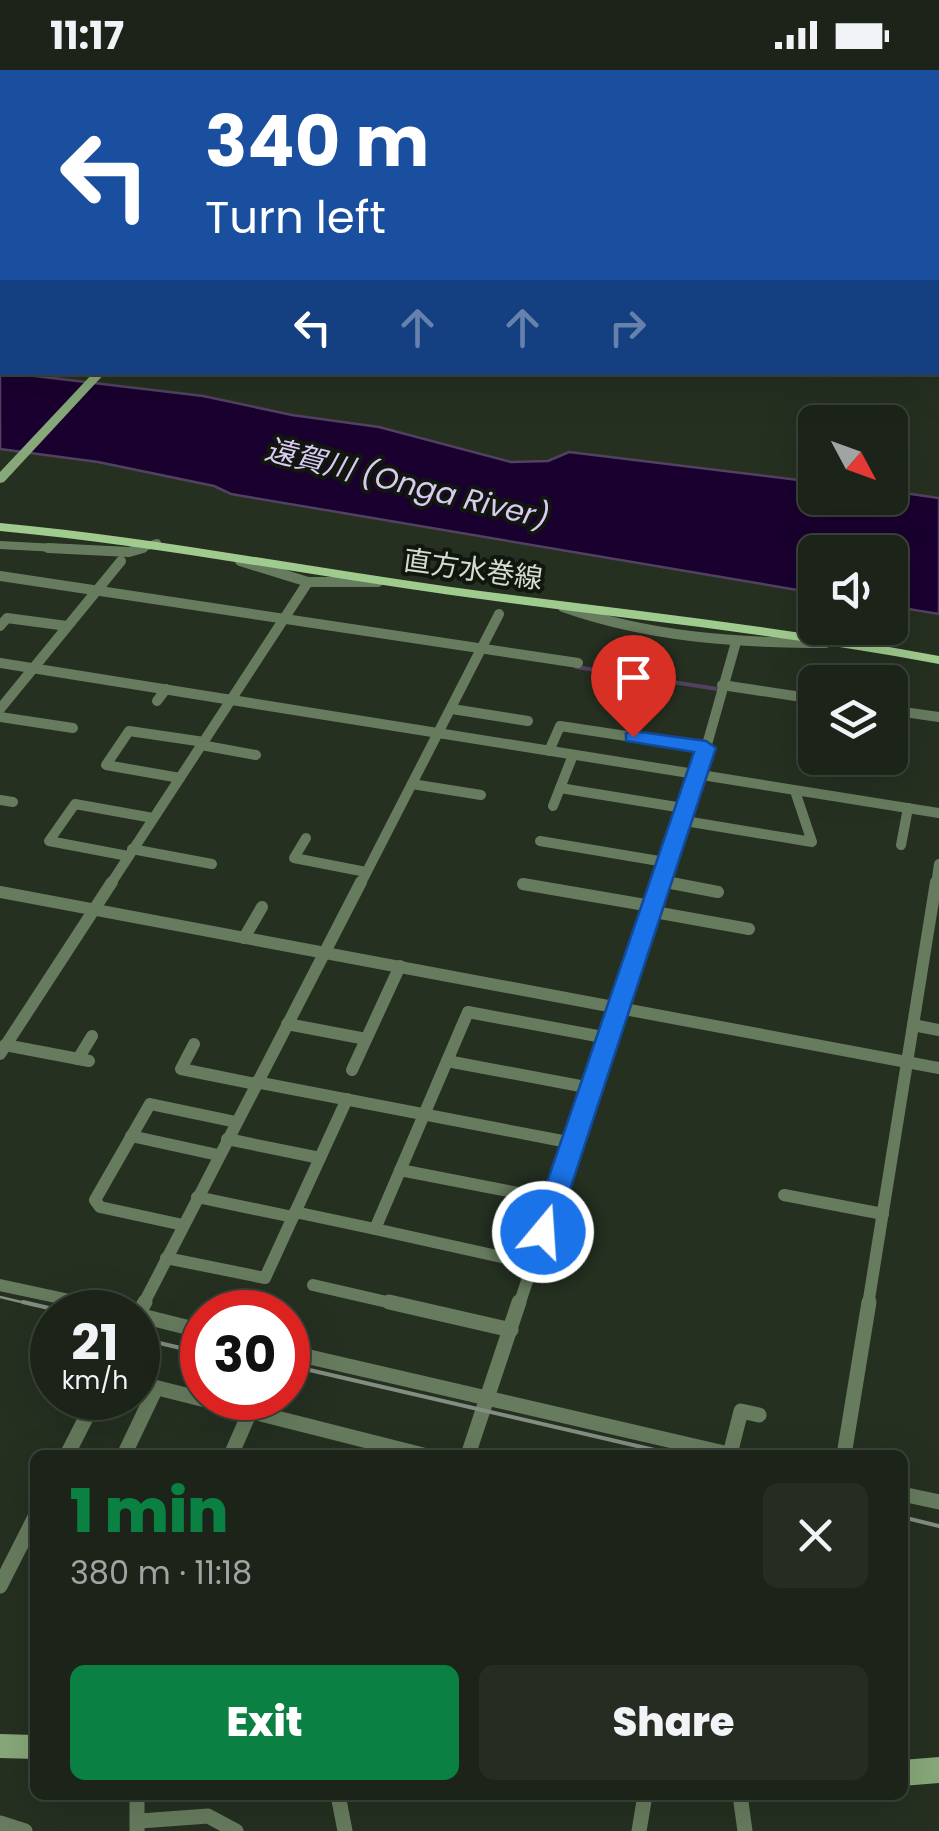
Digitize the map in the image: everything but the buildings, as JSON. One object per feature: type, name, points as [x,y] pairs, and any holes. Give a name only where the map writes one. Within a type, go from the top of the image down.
[{"type":"main road","name":"直方水巻線","points":[[0,526],[157,543],[562,607],[798,634]]},
{"type":"main road","name":"直方水巻線","points":[[869,645],[939,660]]},
{"type":"street","points":[[0,479],[97,375]]},
{"type":"street","points":[[0,545],[129,552],[157,543]]},
{"type":"street","points":[[221,555],[308,582],[387,582]]},
{"type":"street","points":[[0,709],[121,561]]},
{"type":"street","points":[[0,576],[284,622],[578,663]]},
{"type":"street","points":[[92,1036],[84,1060],[3,1049],[308,582]]},
{"type":"street","points":[[562,607],[628,624],[736,642],[798,642]]},
{"type":"street","points":[[150,1290],[499,614]]},
{"type":"street","points":[[0,626],[7,618],[67,626]]},
{"type":"street","points":[[470,1450],[680,814],[706,748],[736,642]]},
{"type":"street","points":[[0,663],[939,813]]},
{"type":"street","points":[[721,688],[798,697]]},
{"type":"street","points":[[156,701],[166,689]]},
{"type":"street","points":[[452,709],[528,722]]},
{"type":"street","points":[[908,713],[939,717]]},
{"type":"street","points":[[0,717],[73,728]]},
{"type":"street","points":[[550,749],[560,726],[706,748]]},
{"type":"street","points":[[180,778],[106,766],[129,731],[256,755]]},
{"type":"street","points":[[553,806],[573,755]]},
{"type":"street","points":[[412,784],[481,795]]},
{"type":"street","points":[[560,788],[812,842],[795,791]]},
{"type":"street","points":[[0,800],[13,802]]},
{"type":"street","points":[[153,818],[75,804],[49,841],[212,863]]},
{"type":"street","points":[[901,845],[908,808]]},
{"type":"street","points":[[306,838],[294,858],[366,872]]},
{"type":"street","points":[[540,842],[665,862]]},
{"type":"street","points":[[845,1450],[939,864]]},
{"type":"street","points":[[659,881],[718,892]]},
{"type":"street","points":[[523,884],[748,929]]},
{"type":"street","points":[[0,892],[939,1068]]},
{"type":"street","points":[[244,938],[262,907]]},
{"type":"street","points":[[352,1070],[400,966]]},
{"type":"street","points":[[375,1229],[468,1012],[608,1038]]},
{"type":"street","points":[[287,1024],[366,1039]]},
{"type":"street","points":[[913,1025],[939,1030]]},
{"type":"street","points":[[0,1028],[14,1032]]},
{"type":"street","points":[[194,1044],[180,1068],[573,1143]]},
{"type":"street","points":[[447,1060],[591,1088]]},
{"type":"street","points":[[166,1258],[265,1278],[347,1099]]},
{"type":"street","points":[[183,1224],[100,1207],[95,1200],[150,1104],[236,1122]]},
{"type":"street","points":[[131,1136],[218,1155]]},
{"type":"street","points":[[227,1139],[320,1158]]},
{"type":"street","points":[[400,1170],[554,1200]]},
{"type":"street","points":[[784,1194],[883,1214]]},
{"type":"street","points":[[197,1196],[375,1229],[532,1264]]},
{"type":"street","points":[[0,1284],[30,1291]]},
{"type":"street","points":[[313,1285],[511,1330]]},
{"type":"street","points":[[310,1357],[711,1450]]},
{"type":"street","points":[[733,1450],[741,1411],[759,1414]]},
{"type":"street","points":[[70,1450],[85,1420]]},
{"type":"street","points":[[126,1450],[141,1420]]},
{"type":"street","points":[[233,1450],[246,1420]]},
{"type":"street","points":[[307,1420],[407,1450]]},
{"type":"street","points":[[908,1495],[939,1502]]},
{"type":"street","points":[[0,1586],[30,1528]]},
{"type":"street","points":[[0,1746],[30,1747]]},
{"type":"street","points":[[908,1773],[939,1770]]},
{"type":"street","points":[[137,1800],[138,1826],[208,1816],[236,1831]]},
{"type":"street","points":[[339,1800],[345,1831]]},
{"type":"street","points":[[638,1831],[644,1800]]},
{"type":"street","points":[[741,1800],[749,1826]]},
{"type":"street","points":[[0,1823],[25,1831]]},
{"type":"water","name":"遠賀川 (Onga River)","points":[[0,375],[203,396],[292,415],[379,427],[511,462],[548,461],[569,452],[798,480],[798,515],[908,515],[908,494],[939,498],[939,614],[908,609],[908,535],[798,535],[798,590],[231,494],[214,486],[98,462],[0,449]]},
{"type":"waterway","points":[[576,667],[724,690]]},
{"type":"tram line","points":[[0,1297],[30,1304]]},
{"type":"tram line","points":[[23,1302],[30,1304]]},
{"type":"tram line","points":[[160,1343],[180,1348]]},
{"type":"tram line","points":[[310,1370],[654,1450]]},
{"type":"tram line","points":[[908,1518],[939,1526]]},
{"type":"route","points":[[543,1232],[682,808],[706,748],[633,737]]}]
